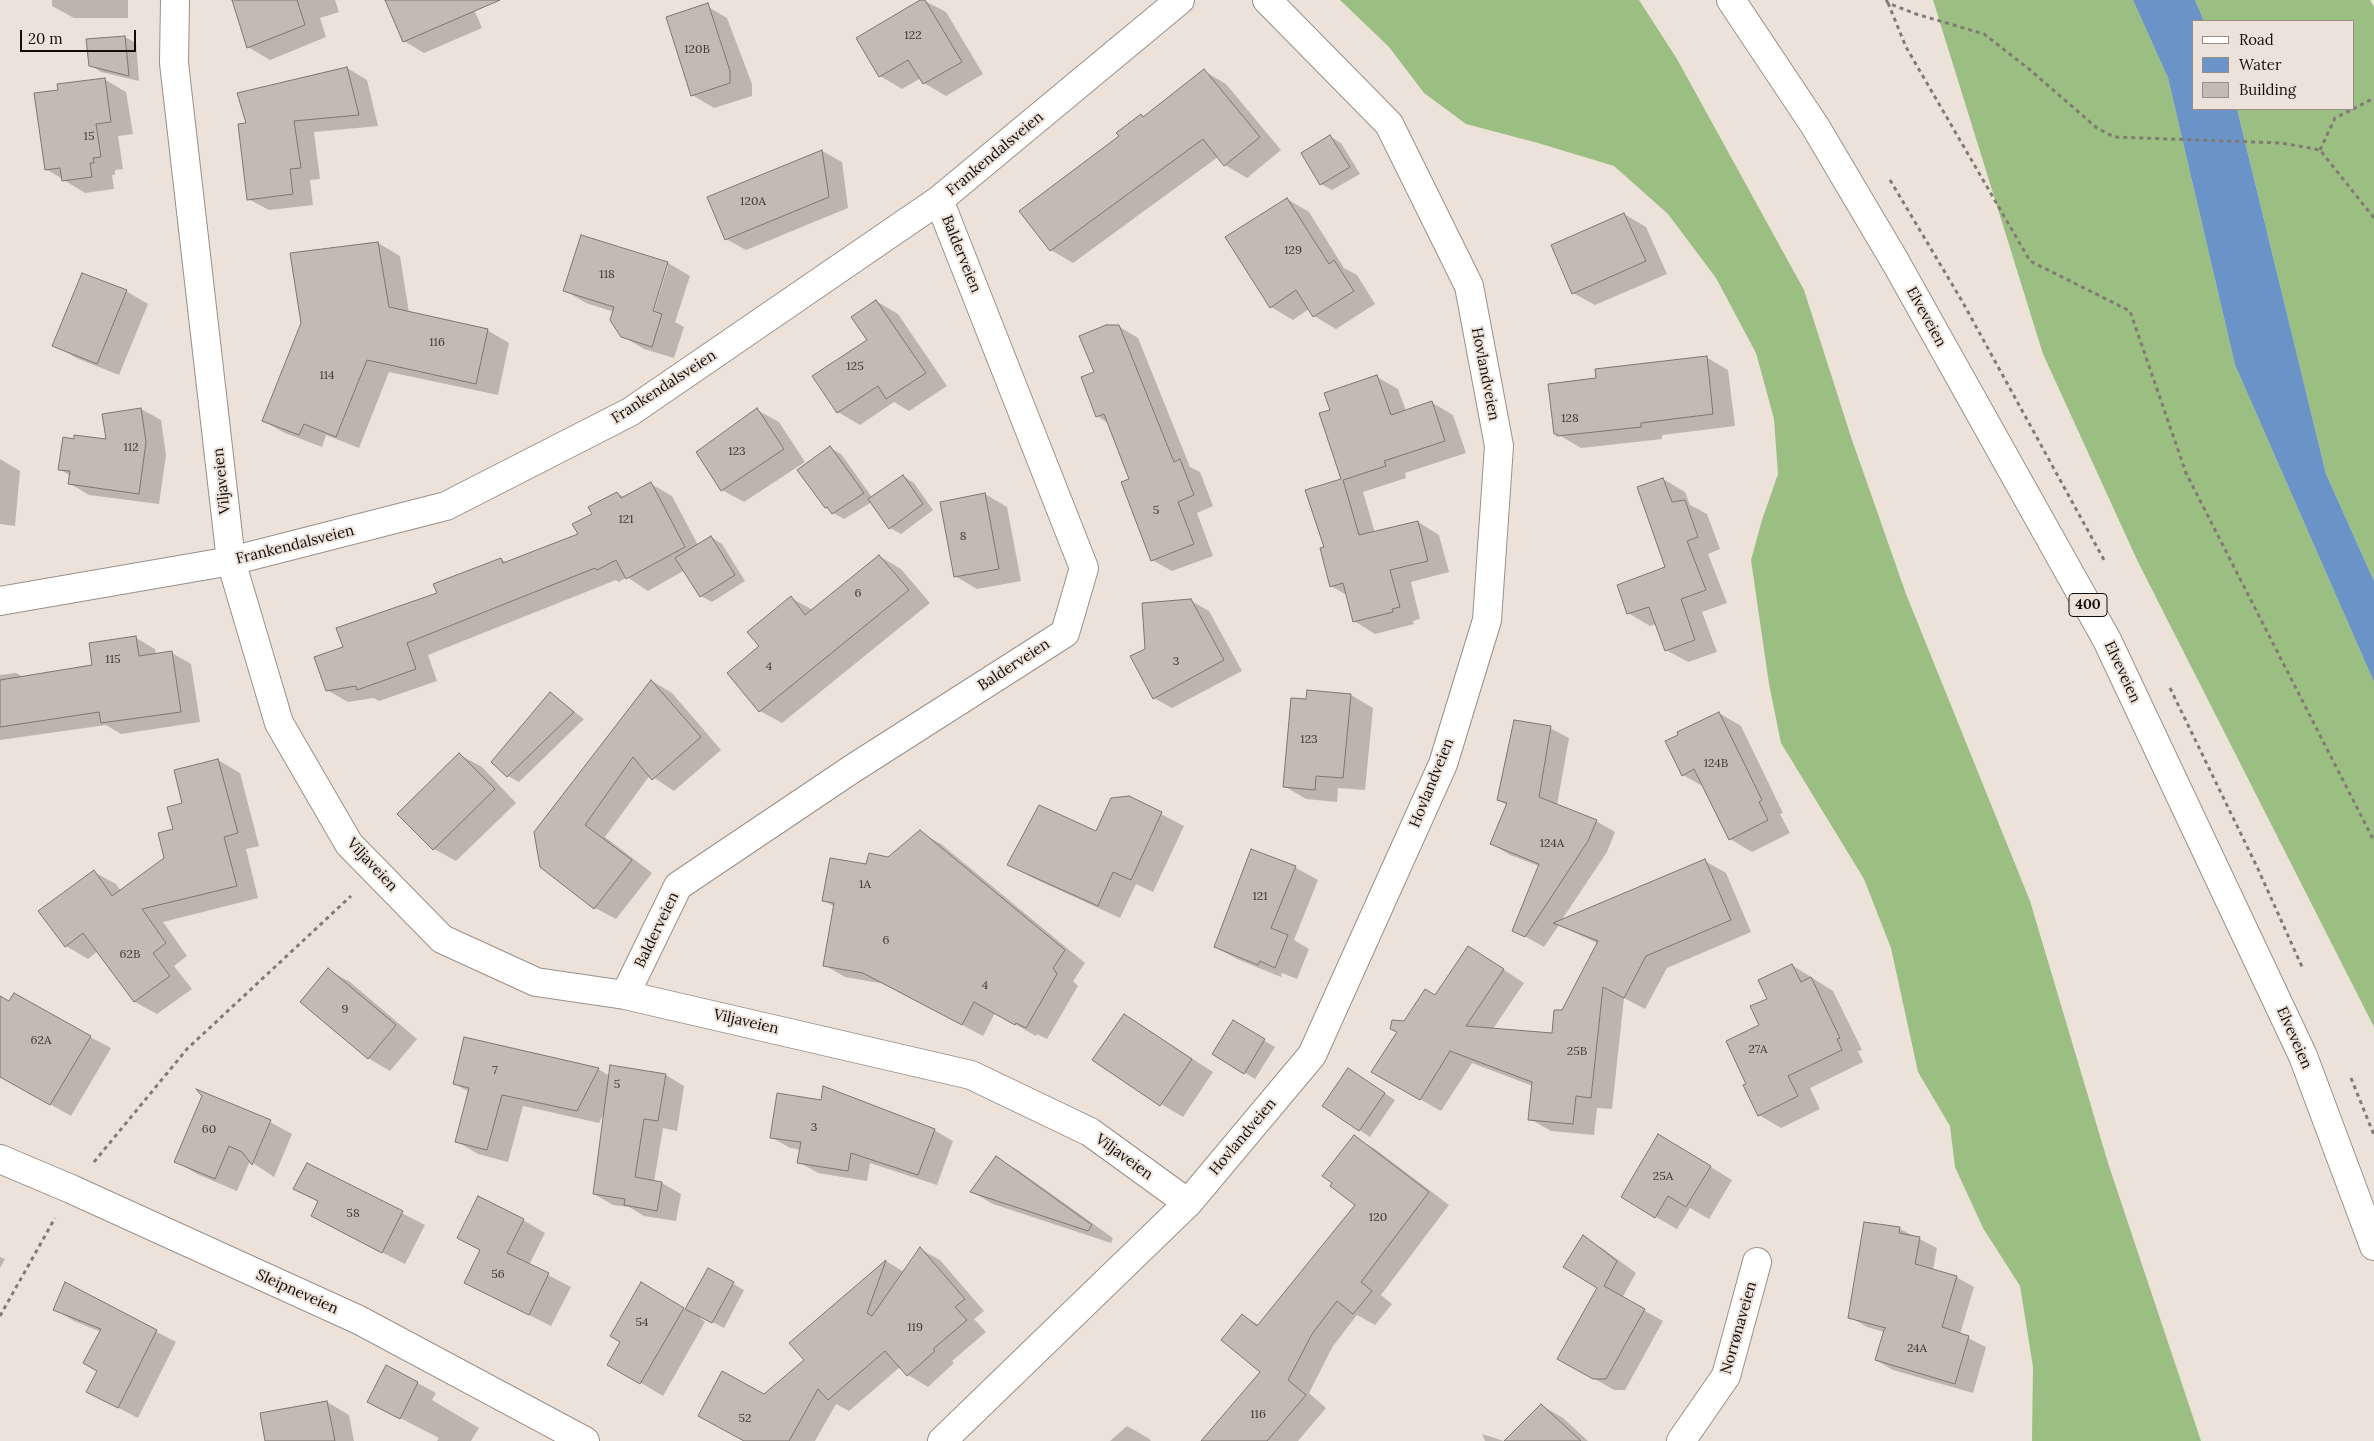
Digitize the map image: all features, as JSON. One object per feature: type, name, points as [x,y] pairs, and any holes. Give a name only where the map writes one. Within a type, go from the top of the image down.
[{"type":"main road","name":"Viljaveien","points":[[175,0],[174,63],[230,561],[279,722],[349,844],[442,939],[536,982],[625,995],[971,1075],[1090,1132],[1188,1203]]},
{"type":"main road","name":"Frankendalsveien","points":[[0,601],[230,561],[446,506],[630,412],[939,200],[1180,0]]},
{"type":"main road","name":"Hovlandveien","points":[[942,1441],[1188,1203],[1312,1055],[1443,764],[1487,620],[1499,446],[1469,286],[1389,124],[1267,0]]},
{"type":"main road","name":"Elveveien","points":[[1731,0],[1815,126],[1896,263],[2107,640],[2303,1056],[2374,1246]]},
{"type":"main road","name":"Balderveien","points":[[625,995],[678,886],[852,768],[1064,633],[1084,568],[939,200]]},
{"type":"main road","name":"Sleipneveien","points":[[0,1159],[71,1189],[359,1320],[585,1441]]},
{"type":"main road","name":"Norrønaveien","points":[[1681,1441],[1726,1376],[1757,1262]]},
{"type":"path","points":[[1887,2],[1984,34],[2029,69],[2097,128],[2114,137],[2282,143],[2320,150],[2374,218]]},
{"type":"path","points":[[1887,2],[1906,47],[2030,261],[2130,311],[2186,473],[2374,841]]},
{"type":"path","points":[[2354,108],[2374,98]]},
{"type":"path","points":[[2320,150],[2335,118],[2351,110]]},
{"type":"path","points":[[0,1316],[71,1189],[187,1049],[377,872]]},
{"type":"green space","points":[[1340,0],[1639,0],[1677,59],[1804,290],[1851,437],[1906,594],[2030,901],[2108,1163],[2201,1441],[2032,1441],[2033,1367],[2020,1286],[1983,1228],[1955,1167],[1950,1126],[1918,1072],[1891,948],[1864,879],[1781,743],[1769,684],[1751,560],[1778,474],[1774,419],[1756,353],[1716,278],[1668,214],[1614,166],[1466,124],[1424,93],[1389,47]]},
{"type":"green space","points":[[1933,0],[2133,0],[2168,78],[2235,365],[2374,682],[2374,1027],[2138,562],[2043,354]]},
{"type":"green space","points":[[2195,0],[2370,0],[2374,7],[2374,581],[2326,474],[2237,110],[2354,110],[2354,20],[2204,20]]},
{"type":"water","points":[[2133,0],[2195,0],[2204,20],[2192,20],[2192,110],[2237,110],[2326,474],[2374,581],[2374,682],[2235,365],[2168,78]]},
{"type":"building","points":[[232,0],[297,0],[305,25],[247,48]]},
{"type":"building","points":[[385,0],[500,0],[403,42]]},
{"type":"building","points":[[920,0],[925,0],[962,62],[923,84],[908,60],[879,77],[856,38]]},
{"type":"building","points":[[708,3],[730,71],[730,83],[691,96],[666,17]]},
{"type":"building","points":[[125,36],[129,76],[89,66],[86,39]]},
{"type":"building","points":[[347,67],[359,115],[294,121],[301,168],[290,169],[293,194],[247,200],[238,124],[246,123],[237,93]]},
{"type":"building","points":[[1204,69],[1260,137],[1224,166],[1203,139],[1050,251],[1019,211],[1119,136],[1116,133],[1141,114],[1143,117]]},
{"type":"building","points":[[105,78],[111,122],[96,124],[101,157],[93,158],[94,163],[90,163],[92,177],[62,181],[60,168],[45,170],[34,93],[58,90],[57,84]]},
{"type":"building","points":[[1330,135],[1350,167],[1320,185],[1301,153]]},
{"type":"building","points":[[822,150],[829,197],[725,240],[707,197]]},
{"type":"building","points":[[1287,198],[1329,264],[1334,260],[1354,291],[1313,317],[1296,290],[1270,308],[1225,237]]},
{"type":"building","points":[[1624,213],[1646,261],[1572,294],[1551,245]]},
{"type":"building","points":[[581,235],[668,262],[653,311],[662,314],[652,347],[621,337],[610,320],[614,307],[563,291]]},
{"type":"building","points":[[378,242],[389,307],[488,329],[476,384],[367,360],[336,437],[304,424],[299,435],[262,421],[301,323],[290,253]]},
{"type":"building","points":[[82,273],[127,290],[97,364],[52,346]]},
{"type":"building","points":[[876,300],[926,373],[886,399],[878,386],[837,413],[812,376],[867,340],[851,317]]},
{"type":"building","points":[[1106,325],[1119,325],[1174,462],[1180,459],[1194,495],[1178,502],[1194,544],[1151,561],[1121,482],[1129,479],[1104,414],[1096,417],[1081,377],[1094,372],[1079,336]]},
{"type":"building","points":[[1707,356],[1713,414],[1641,423],[1641,427],[1557,436],[1557,434],[1554,434],[1548,384],[1596,378],[1595,369]]},
{"type":"building","points":[[1377,375],[1391,415],[1432,401],[1445,441],[1384,461],[1386,466],[1343,480],[1359,535],[1418,521],[1428,561],[1390,570],[1400,607],[1392,609],[1393,612],[1353,622],[1343,583],[1330,587],[1320,548],[1324,547],[1305,490],[1341,479],[1319,413],[1330,410],[1324,393]]},
{"type":"building","points":[[141,408],[146,442],[139,494],[68,484],[70,471],[58,470],[63,437],[74,439],[74,435],[106,439],[102,414]]},
{"type":"building","points":[[757,408],[784,449],[721,491],[696,452]]},
{"type":"building","points":[[830,446],[864,493],[832,514],[827,507],[825,508],[797,470]]},
{"type":"building","points":[[903,475],[923,504],[889,529],[868,499]]},
{"type":"building","points":[[1663,478],[1672,502],[1685,500],[1698,537],[1687,541],[1706,590],[1681,599],[1695,640],[1665,651],[1649,607],[1627,614],[1617,585],[1665,567],[1637,487]]},
{"type":"building","points":[[651,482],[685,547],[626,579],[616,560],[597,570],[595,568],[407,643],[416,669],[357,690],[356,686],[326,691],[314,657],[343,647],[336,628],[437,593],[433,584],[501,558],[503,563],[578,534],[572,524],[592,514],[588,507],[617,492],[621,498]]},
{"type":"building","points":[[985,493],[999,569],[954,577],[940,502]]},
{"type":"building","points":[[711,536],[735,575],[700,597],[675,558]]},
{"type":"building","points":[[879,555],[909,590],[759,712],[727,673],[759,646],[747,632],[791,596],[805,615]]},
{"type":"building","points":[[1191,599],[1224,660],[1153,699],[1130,656],[1145,649],[1142,603]]},
{"type":"building","points":[[136,636],[139,656],[172,651],[181,712],[101,723],[99,712],[0,727],[0,680],[92,665],[89,643]]},
{"type":"building","points":[[651,680],[701,737],[652,780],[633,757],[585,825],[632,860],[594,909],[540,867],[534,832]]},
{"type":"building","points":[[1307,690],[1351,694],[1343,778],[1316,776],[1315,790],[1283,787],[1291,698],[1306,699]]},
{"type":"building","points":[[550,692],[574,712],[507,777],[491,762]]},
{"type":"building","points":[[1719,712],[1762,800],[1759,802],[1768,820],[1729,840],[1694,769],[1682,776],[1665,741],[1678,735],[1677,732]]},
{"type":"building","points":[[1514,720],[1551,726],[1539,797],[1597,820],[1588,841],[1525,937],[1512,931],[1539,864],[1490,844],[1507,803],[1497,800]]},
{"type":"building","points":[[459,753],[495,789],[433,850],[397,814]]},
{"type":"building","points":[[218,759],[238,833],[224,837],[237,886],[142,909],[166,943],[153,953],[170,976],[134,1002],[83,933],[65,947],[38,911],[94,870],[112,896],[164,858],[158,833],[173,829],[167,807],[182,803],[174,770]]},
{"type":"building","points":[[1129,796],[1162,812],[1131,880],[1113,872],[1098,906],[1007,865],[1039,805],[1096,831],[1111,798]]},
{"type":"building","points":[[920,830],[1065,950],[1053,968],[1057,974],[1026,1028],[1016,1023],[1015,1025],[974,1002],[962,1025],[863,973],[823,966],[834,903],[822,901],[830,858],[866,864],[869,853],[888,857]]},
{"type":"building","points":[[1251,849],[1296,866],[1271,928],[1288,935],[1275,968],[1260,961],[1258,965],[1214,947]]},
{"type":"building","points":[[1705,859],[1731,920],[1646,956],[1624,998],[1603,987],[1591,1098],[1576,1096],[1573,1124],[1528,1120],[1532,1082],[1450,1051],[1420,1100],[1371,1072],[1397,1032],[1390,1029],[1392,1020],[1404,1021],[1425,989],[1435,995],[1468,946],[1504,969],[1466,1026],[1552,1033],[1554,1010],[1562,1010],[1598,941],[1553,923]]},
{"type":"building","points":[[1792,964],[1801,982],[1811,977],[1840,1038],[1837,1039],[1842,1050],[1788,1076],[1798,1096],[1758,1116],[1743,1085],[1746,1084],[1726,1041],[1759,1025],[1750,1006],[1767,999],[1758,980]]},
{"type":"building","points":[[328,968],[396,1025],[368,1059],[300,1002]]},
{"type":"building","points":[[14,993],[91,1036],[50,1105],[0,1077],[0,996],[9,1001]]},
{"type":"building","points":[[1124,1014],[1192,1059],[1160,1106],[1092,1060]]},
{"type":"building","points":[[1233,1020],[1265,1039],[1244,1074],[1212,1054]]},
{"type":"building","points":[[464,1037],[599,1068],[577,1111],[502,1095],[487,1150],[455,1142],[469,1088],[453,1084]]},
{"type":"building","points":[[610,1065],[666,1074],[658,1121],[644,1119],[635,1177],[662,1182],[657,1211],[624,1205],[625,1199],[593,1194]]},
{"type":"building","points":[[1348,1068],[1385,1093],[1359,1131],[1322,1106]]},
{"type":"building","points":[[823,1086],[935,1129],[918,1175],[851,1153],[848,1171],[797,1163],[801,1142],[770,1138],[777,1093],[821,1100]]},
{"type":"building","points":[[196,1089],[271,1120],[252,1165],[242,1152],[229,1146],[215,1179],[174,1162],[202,1096]]},
{"type":"building","points":[[1658,1134],[1711,1166],[1686,1207],[1668,1196],[1655,1218],[1621,1197]]},
{"type":"building","points":[[1354,1135],[1429,1192],[1361,1282],[1372,1291],[1353,1314],[1337,1301],[1312,1334],[1288,1380],[1306,1395],[1267,1441],[1201,1441],[1260,1372],[1221,1340],[1242,1314],[1257,1326],[1355,1205],[1330,1186],[1332,1183],[1322,1176]]},
{"type":"building","points":[[996,1156],[1092,1225],[1088,1231],[970,1192]]},
{"type":"building","points":[[307,1163],[403,1211],[382,1253],[311,1216],[318,1201],[293,1189]]},
{"type":"building","points":[[478,1196],[524,1219],[507,1253],[549,1273],[529,1315],[464,1283],[480,1250],[457,1238]]},
{"type":"building","points":[[1864,1222],[1900,1227],[1899,1233],[1920,1237],[1915,1264],[1957,1276],[1942,1327],[1969,1336],[1955,1384],[1875,1360],[1886,1328],[1848,1318]]},
{"type":"building","points":[[1583,1235],[1617,1261],[1604,1286],[1645,1309],[1606,1379],[1593,1379],[1557,1359],[1597,1288],[1563,1267]]},
{"type":"building","points":[[920,1247],[965,1299],[955,1307],[967,1320],[933,1349],[935,1351],[907,1376],[885,1351],[828,1400],[818,1389],[789,1441],[744,1441],[698,1416],[722,1371],[764,1394],[804,1360],[789,1343],[886,1260],[867,1313],[872,1316]]},
{"type":"building","points":[[708,1268],[734,1282],[712,1323],[685,1309]]},
{"type":"building","points":[[65,1282],[157,1330],[118,1408],[86,1392],[97,1371],[83,1363],[101,1329],[53,1310]]},
{"type":"building","points":[[641,1282],[684,1308],[640,1384],[607,1365],[620,1342],[610,1336]]},
{"type":"building","points":[[386,1365],[418,1382],[400,1419],[367,1402]]},
{"type":"building","points":[[327,1401],[335,1441],[265,1441],[260,1413]]},
{"type":"building","points":[[1541,1404],[1581,1441],[1504,1441]]}]
